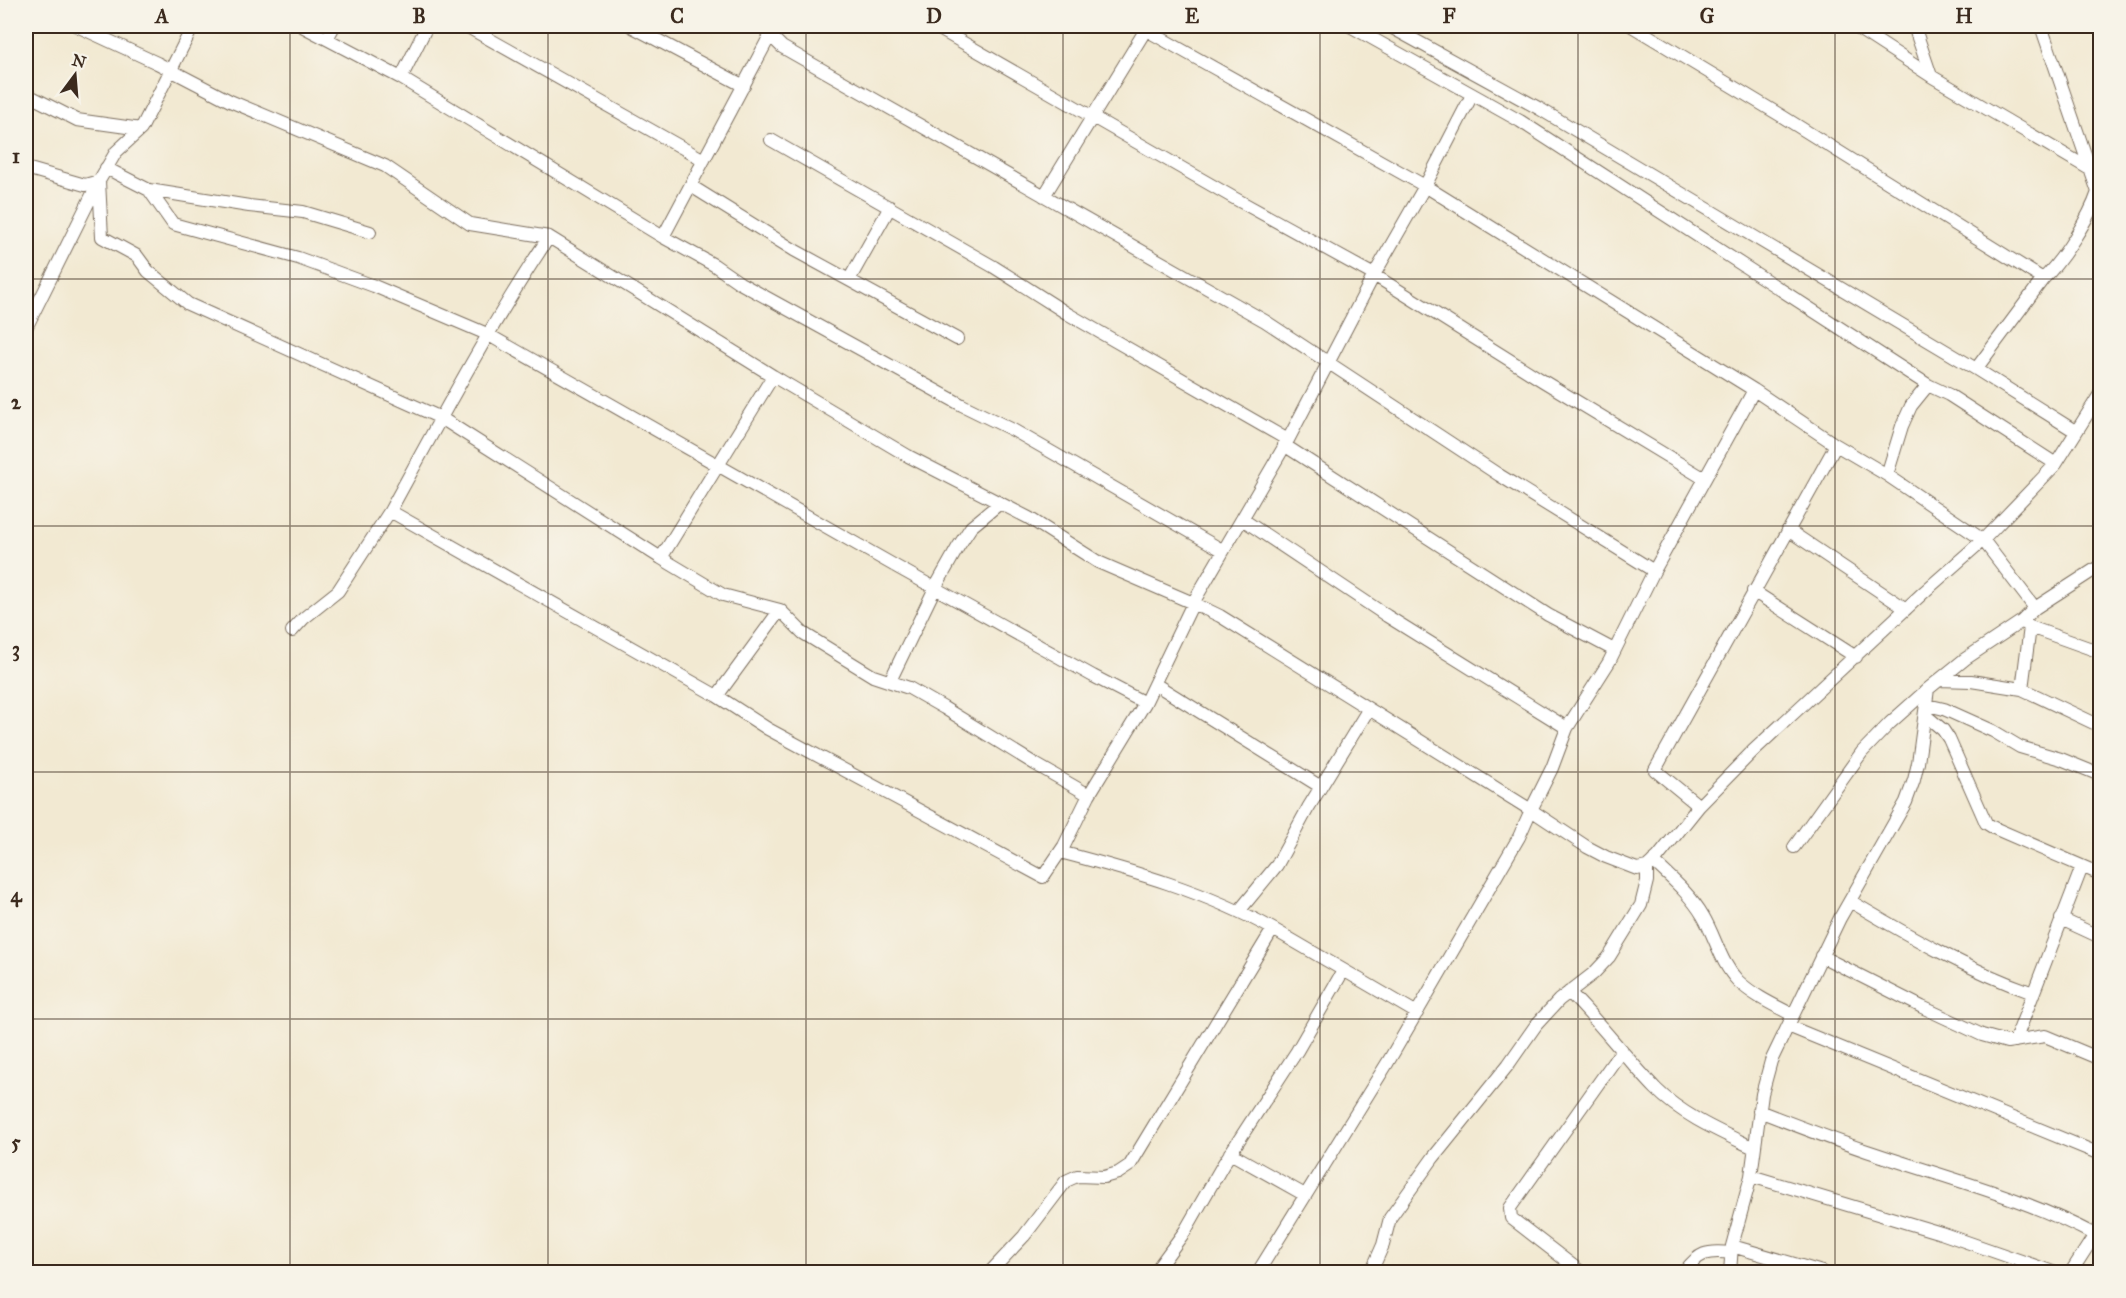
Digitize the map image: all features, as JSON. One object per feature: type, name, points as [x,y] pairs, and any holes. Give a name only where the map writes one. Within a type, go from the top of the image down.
[{"type":"street","points":[[76,26],[171,70],[230,101],[385,166],[470,224],[549,237],[773,376],[908,456],[1029,518],[1098,562],[1220,616],[1368,710],[1422,741],[1587,848],[1637,869],[1650,864],[1699,806],[1753,751],[1983,540],[2056,464],[2100,394]]},
{"type":"street","points":[[26,328],[106,168],[116,152],[141,129],[194,26]]},
{"type":"street","points":[[302,26],[401,78],[663,237],[714,265],[740,284],[962,405],[1013,430],[1222,550]]},
{"type":"street","points":[[327,39],[334,26]]},
{"type":"street","points":[[401,78],[427,26]]},
{"type":"street","points":[[466,26],[704,160]]},
{"type":"street","points":[[632,26],[744,86]]},
{"type":"street","points":[[934,26],[1374,275],[1705,479]]},
{"type":"street","points":[[1350,26],[1520,121],[1928,385],[1949,395],[2056,464]]},
{"type":"street","points":[[1389,26],[1540,109],[1976,369],[2075,431]]},
{"type":"street","points":[[1632,26],[2043,279]]},
{"type":"street","points":[[1854,26],[1931,76],[2093,171]]},
{"type":"street","points":[[1914,26],[1931,76]]},
{"type":"street","points":[[1976,369],[2050,272],[2095,202],[2098,189],[2041,26]]},
{"type":"street","points":[[1044,196],[1144,27],[1425,186],[1887,475],[1983,540],[2035,608]]},
{"type":"street","points":[[663,237],[773,30]]},
{"type":"street","points":[[773,30],[782,47],[1247,310],[1499,475],[1654,571]]},
{"type":"street","points":[[26,94],[77,120],[141,129]]},
{"type":"street","points":[[390,511],[717,696],[768,729],[1043,877],[1060,852],[1089,795],[1145,703],[1193,603],[1286,443],[1472,95]]},
{"type":"street","points":[[771,140],[994,267],[1068,314],[1286,443],[1548,615],[1614,650]]},
{"type":"street","points":[[26,168],[85,185],[99,181]]},
{"type":"street","points":[[106,168],[149,190],[303,212],[370,232]]},
{"type":"street","points":[[99,181],[102,237],[137,256],[148,271],[188,304],[441,418],[723,595],[780,610],[803,633],[873,676],[909,688],[1089,795]]},
{"type":"street","points":[[691,186],[794,250],[957,339]]},
{"type":"street","points":[[149,190],[173,225],[298,258],[374,286],[487,334],[935,588],[1145,703]]},
{"type":"street","points":[[849,280],[890,207]]},
{"type":"street","points":[[292,631],[304,618],[338,591],[390,511],[487,334],[549,237]]},
{"type":"street","points":[[661,558],[773,376]]},
{"type":"street","points":[[1887,475],[1902,426],[1911,406],[1928,385]]},
{"type":"street","points":[[1258,1272],[1270,1256],[1417,1013],[1519,837],[1552,768],[1567,728],[1609,662],[1654,571],[1754,390]]},
{"type":"street","points":[[1699,806],[1655,770],[1836,445]]},
{"type":"street","points":[[890,681],[935,588],[971,527],[1000,504]]},
{"type":"street","points":[[1242,519],[1388,616],[1567,728]]},
{"type":"street","points":[[1788,530],[1906,609]]},
{"type":"street","points":[[2022,689],[2026,624],[2035,608],[2100,566]]},
{"type":"street","points":[[1753,591],[1856,657]]},
{"type":"street","points":[[717,696],[780,610]]},
{"type":"street","points":[[2026,624],[2100,652]]},
{"type":"street","points":[[1794,847],[1862,752],[1890,723],[1965,659],[2026,624]]},
{"type":"street","points":[[1939,680],[1971,681],[2022,689],[2100,726]]},
{"type":"street","points":[[1155,684],[1321,787]]},
{"type":"street","points":[[1730,1272],[1732,1250],[1751,1176],[1761,1094],[1771,1061],[1821,956],[1906,802],[1914,780],[1928,689]]},
{"type":"street","points":[[1926,710],[1944,709],[1993,731],[2020,747],[2061,759],[2100,775]]},
{"type":"street","points":[[1240,910],[1277,865],[1368,710]]},
{"type":"street","points":[[1926,710],[1949,739],[1986,823],[2100,874]]},
{"type":"street","points":[[1060,852],[1122,868],[1240,910],[1417,1013]]},
{"type":"street","points":[[1371,1272],[1383,1245],[1390,1218],[1433,1158],[1509,1065],[1536,1025],[1569,992],[1594,973],[1614,948],[1641,905],[1650,864]]},
{"type":"street","points":[[1650,864],[1686,893],[1704,916],[1721,956],[1738,981],[1791,1020],[2100,1154]]},
{"type":"street","points":[[2015,1041],[2082,867]]},
{"type":"street","points":[[1850,901],[1914,939],[1976,970],[2033,993]]},
{"type":"street","points":[[2061,918],[2100,937]]},
{"type":"street","points":[[990,1272],[1024,1236],[1066,1181],[1077,1176],[1104,1177],[1118,1173],[1130,1165],[1273,929]]},
{"type":"street","points":[[1821,956],[1982,1035],[2007,1042],[2045,1036],[2100,1059]]},
{"type":"street","points":[[1155,1272],[1185,1231],[1230,1153],[1297,1051],[1342,971]]},
{"type":"street","points":[[1569,992],[1656,1089],[1710,1127],[1754,1148]]},
{"type":"street","points":[[1581,1272],[1511,1218],[1510,1208],[1622,1050]]},
{"type":"street","points":[[1759,1111],[1867,1152],[1919,1167],[2098,1231],[2071,1272]]},
{"type":"street","points":[[1230,1153],[1305,1195]]},
{"type":"street","points":[[1751,1176],[1941,1233],[2054,1272]]},
{"type":"street","points":[[1684,1272],[1701,1254],[1732,1250],[1822,1272]]}]
